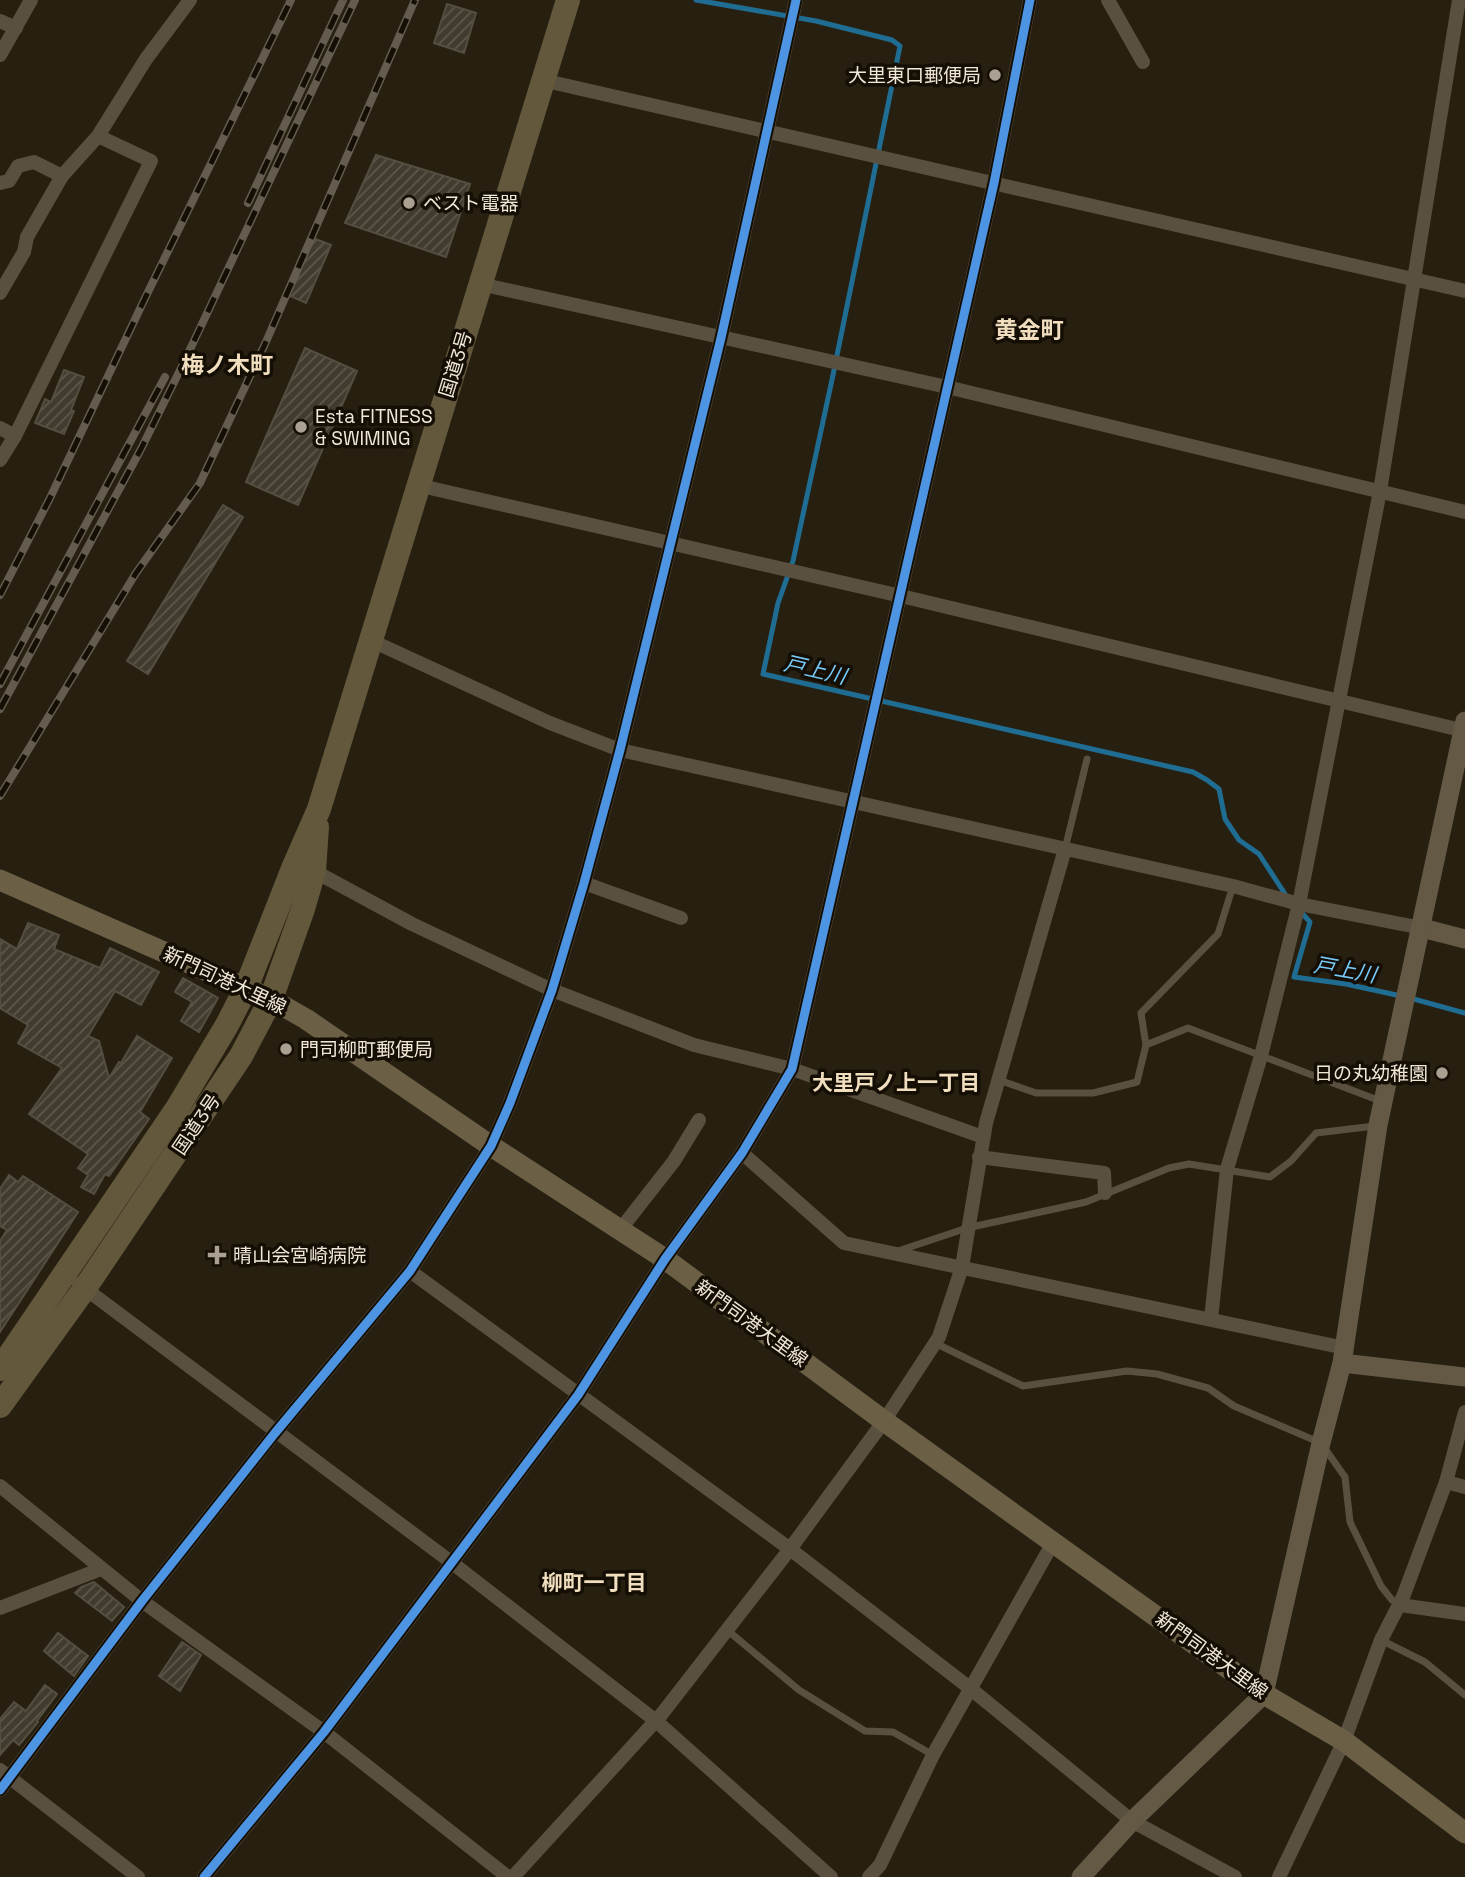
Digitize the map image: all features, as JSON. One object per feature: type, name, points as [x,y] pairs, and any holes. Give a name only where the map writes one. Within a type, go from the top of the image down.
[{"type":"highway","name":"国道3号","points":[[0,1406],[227,1025],[246,988],[319,809],[568,0]]},
{"type":"highway","name":"国道3号","points":[[0,1369],[75,1281],[241,1056],[271,999],[314,871],[319,809]]},
{"type":"main road","name":"新門司港大里線","points":[[0,880],[271,999],[306,1019],[491,1146],[665,1259],[884,1421],[1264,1694],[1345,1741],[1465,1833]]},
{"type":"street","points":[[0,55],[31,0]]},
{"type":"street","points":[[0,293],[24,252],[27,237],[62,176],[98,136],[146,59],[190,0]]},
{"type":"street","points":[[0,1790],[5,1774],[275,1433],[410,1271],[491,1146],[552,990],[620,750],[721,338],[796,0]]},
{"type":"street","points":[[204,1877],[324,1731],[578,1395],[665,1259],[742,1153],[792,1069],[994,183],[1030,0]]},
{"type":"street","points":[[1108,0],[1143,62]]},
{"type":"street","points":[[1211,1319],[1227,1169],[1261,1056],[1299,904],[1380,491],[1459,0]]},
{"type":"street","points":[[0,21],[16,28]]},
{"type":"street","points":[[542,80],[1465,291]]},
{"type":"street","points":[[0,460],[15,436],[151,161],[98,136]]},
{"type":"street","points":[[0,183],[9,181],[18,166],[34,162],[62,176]]},
{"type":"street","points":[[480,284],[947,387],[1465,512]]},
{"type":"street","points":[[0,428],[15,436]]},
{"type":"street","points":[[417,485],[1464,727],[1378,1125],[1344,1355],[1321,1443],[1264,1694],[1132,1821],[1081,1877]]},
{"type":"street","points":[[370,640],[550,723],[620,750],[1465,939]]},
{"type":"street","points":[[0,1486],[142,1601],[324,1731],[510,1877],[656,1721],[790,1549],[884,1421],[935,1343],[962,1267],[983,1137],[1065,849]]},
{"type":"street","points":[[314,871],[412,924],[552,990],[694,1045],[792,1069],[983,1137]]},
{"type":"street","points":[[584,883],[681,918]]},
{"type":"street","points":[[620,1230],[674,1161],[699,1120]]},
{"type":"street","points":[[742,1153],[844,1243],[1211,1319],[1344,1355],[1465,1377]]},
{"type":"street","points":[[979,1157],[1104,1173],[1105,1193]]},
{"type":"street","points":[[410,1271],[790,1549],[971,1689],[1132,1821],[1235,1877]]},
{"type":"street","points":[[75,1281],[275,1433],[452,1562],[656,1721],[831,1877]]},
{"type":"street","points":[[1279,1877],[1345,1741],[1381,1640],[1400,1605],[1446,1482],[1465,1412]]},
{"type":"street","points":[[1446,1482],[1465,1487]]},
{"type":"street","points":[[869,1877],[880,1865],[933,1755],[1054,1541]]},
{"type":"street","points":[[0,1608],[101,1569]]},
{"type":"street","points":[[1400,1605],[1465,1614]]},
{"type":"street","points":[[5,1774],[138,1877]]},
{"type":"lane","points":[[1065,849],[1087,759]]},
{"type":"lane","points":[[999,1080],[1035,1093],[1093,1093],[1137,1082],[1146,1045],[1141,1013],[1218,934],[1233,886]]},
{"type":"lane","points":[[1146,1045],[1188,1028],[1383,1102]]},
{"type":"lane","points":[[890,1254],[967,1228],[1086,1202],[1169,1168],[1189,1164],[1270,1177],[1292,1161],[1316,1133],[1378,1125]]},
{"type":"lane","points":[[935,1343],[1023,1386],[1128,1371],[1157,1374],[1208,1388],[1234,1406],[1321,1443],[1345,1477],[1350,1522],[1381,1586],[1392,1601],[1400,1605]]},
{"type":"lane","points":[[727,1630],[799,1690],[865,1731],[893,1732],[933,1755]]},
{"type":"lane","points":[[1381,1640],[1425,1662],[1465,1695]]},
{"type":"building","points":[[447,4],[476,13],[464,53],[434,43]]},
{"type":"building","name":"ベスト電器","points":[[376,155],[470,184],[446,257],[345,223]]},
{"type":"building","points":[[313,238],[331,245],[306,303],[288,295]]},
{"type":"building","name":"Esta FITNESS & SWIMING","points":[[305,348],[357,371],[298,505],[246,482]]},
{"type":"building","points":[[64,370],[84,377],[64,434],[35,423],[45,399],[51,402]]},
{"type":"building","points":[[223,505],[243,517],[148,674],[127,661]]},
{"type":"building","points":[[28,923],[59,935],[54,949],[100,968],[110,948],[159,972],[141,1005],[115,991],[88,1036],[99,1041],[109,1078],[137,1036],[172,1058],[140,1112],[149,1119],[109,1176],[105,1174],[94,1194],[81,1187],[88,1175],[78,1168],[88,1154],[29,1114],[62,1068],[18,1043],[28,1025],[0,1008],[0,939],[17,949]]},
{"type":"building","points":[[183,978],[218,998],[199,1032],[181,1021],[192,1002],[175,992]]},
{"type":"building","points":[[9,1175],[18,1182],[23,1176],[78,1212],[0,1332],[0,1241],[7,1230],[0,1226],[0,1189]]},
{"type":"building","points":[[94,1582],[124,1607],[112,1621],[75,1593],[81,1587]]},
{"type":"building","points":[[58,1633],[88,1656],[74,1676],[44,1651]]},
{"type":"building","points":[[182,1642],[201,1655],[180,1691],[159,1676]]},
{"type":"building","points":[[45,1685],[57,1694],[19,1745],[13,1740],[0,1755],[0,1719],[14,1702],[26,1711]]},
{"type":"waterway","name":"戸上川","points":[[696,0],[816,21],[892,40],[900,46],[793,561],[778,603],[763,674],[1193,772],[1219,789],[1225,819],[1239,840],[1259,854],[1287,897]]},
{"type":"waterway","name":"戸上川","points":[[1301,912],[1310,922],[1294,977],[1346,984],[1401,996]]},
{"type":"waterway","name":"戸上川","points":[[1410,998],[1465,1013]]},
{"type":"railway","points":[[0,595],[50,498],[291,0]]},
{"type":"railway","points":[[248,203],[343,0]]},
{"type":"railway","points":[[0,709],[141,449],[355,0]]},
{"type":"railway","points":[[0,796],[136,573],[200,483],[265,344],[415,0]]},
{"type":"railway","points":[[0,684],[165,377]]},
{"type":"cycle path","points":[[0,1790],[142,1601],[275,1433],[410,1271],[491,1146],[552,990],[620,750],[721,338],[796,0]]},
{"type":"cycle path","points":[[204,1877],[324,1732],[578,1395],[665,1259],[742,1153],[792,1069],[994,183],[1030,0]]},
{"type":"place","name":"大里東口郵便局","points":[[995,75]]},
{"type":"place","name":"ベスト電器","points":[[409,203]]},
{"type":"place","name":"Esta FITNESS & SWIMING","points":[[301,427]]},
{"type":"place","name":"門司柳町郵便局","points":[[286,1049]]},
{"type":"place","name":"日の丸幼稚園","points":[[1442,1073]]},
{"type":"place","name":"晴山会宮崎病院","points":[[217,1255]]},
{"type":"district","name":"黄金町","points":[[1029,330]]},
{"type":"district","name":"梅ノ木町","points":[[227,365]]},
{"type":"district","name":"大里戸ノ上一丁目","points":[[896,1083]]},
{"type":"district","name":"柳町一丁目","points":[[594,1583]]}]
